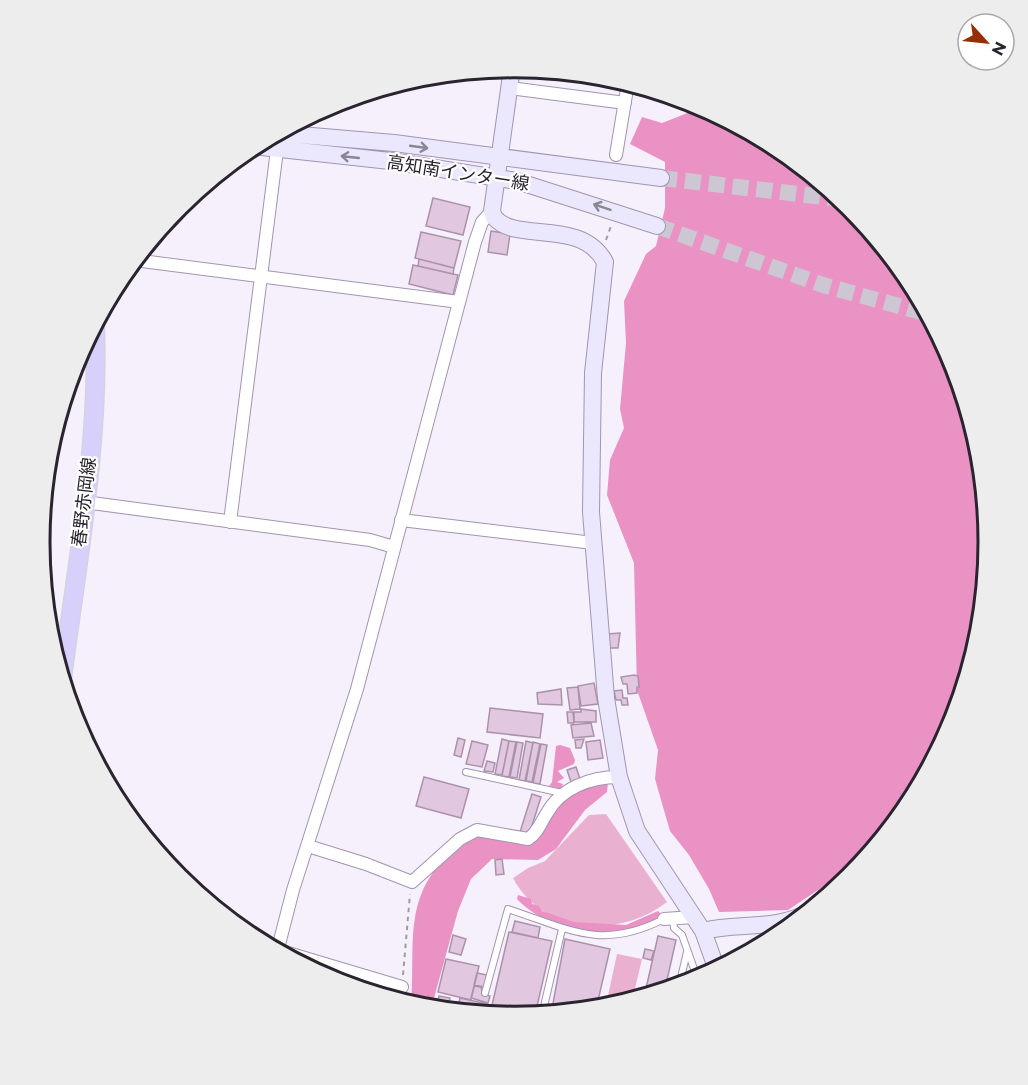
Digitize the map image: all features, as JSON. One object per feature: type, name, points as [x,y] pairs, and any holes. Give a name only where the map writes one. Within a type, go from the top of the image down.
[{"type":"main road","name":"春野赤岡線","points":[[64,660],[84,502],[97,363],[96,340]]},
{"type":"street","points":[[279,943],[357,689],[475,242],[482,222],[492,211],[511,78]]},
{"type":"street","points":[[510,88],[625,103]]},
{"type":"street","points":[[616,155],[627,92]]},
{"type":"street","name":"高知南インター線","points":[[287,137],[394,143],[661,178]]},
{"type":"street","name":"高知南インター線","points":[[285,138],[390,161],[497,177],[547,188],[657,226]]},
{"type":"street","points":[[230,522],[277,143]]},
{"type":"street","points":[[492,211],[497,221],[510,227],[573,237],[590,243],[605,262],[593,374],[593,543],[606,698],[618,777],[637,831],[698,924],[714,962]]},
{"type":"street","points":[[144,261],[459,302]]},
{"type":"street","points":[[84,502],[370,540],[394,547]]},
{"type":"street","points":[[400,520],[593,543]]},
{"type":"street","points":[[308,846],[366,864],[412,882],[469,833],[485,830],[524,839],[532,837],[562,793],[587,782],[618,777]]},
{"type":"street","points":[[668,919],[717,928],[771,925],[783,921]]},
{"type":"street","points":[[315,962],[402,987]]},
{"type":"lane","points":[[465,772],[562,793]]},
{"type":"lane","points":[[486,993],[508,909],[562,929],[596,936],[641,930],[668,919],[682,935],[694,971]]},
{"type":"lane","points":[[544,1006],[562,929]]},
{"type":"lane","points":[[681,976],[687,952]]},
{"type":"path","points":[[605,243],[613,222]]},
{"type":"path","points":[[402,987],[412,882]]},
{"type":"shaded area","points":[[690,112],[746,140],[797,174],[820,193],[863,236],[900,284],[931,337],[963,422],[975,482],[978,512],[978,573],[975,603],[963,663],[931,748],[900,801],[863,849],[832,881],[788,910],[719,912],[709,889],[689,855],[670,831],[655,779],[658,750],[637,690],[634,563],[607,495],[610,460],[624,428],[620,409],[626,343],[624,301],[646,254],[656,246],[665,208],[665,162],[630,144],[642,117],[662,123]]},
{"type":"shaded area","points":[[556,746],[570,748],[575,760],[574,764],[558,771],[564,778],[557,782],[563,784],[561,789],[549,786],[552,782]]},
{"type":"shaded area","points":[[608,782],[607,792],[585,810],[556,849],[538,860],[492,859],[471,879],[458,911],[434,1000],[411,995],[414,926],[417,908],[432,874],[446,857],[472,837],[481,835],[526,844],[572,791]]},
{"type":"shaded area","points":[[606,814],[667,902],[648,914],[627,922],[605,926],[583,925],[562,920],[543,911],[526,897],[513,878],[545,861],[589,815]]},
{"type":"shaded area","points":[[518,895],[531,899],[532,904],[539,906],[542,911],[574,922],[626,925],[658,911],[662,915],[646,924],[627,930],[587,931],[567,928],[548,921],[517,899]]},
{"type":"shaded area","points":[[617,954],[642,959],[634,991],[608,997]]},
{"type":"building","points":[[433,198],[470,207],[463,235],[426,226]]},
{"type":"building","points":[[491,231],[510,234],[507,255],[488,252]]},
{"type":"building","points":[[421,232],[461,241],[454,268],[415,258]]},
{"type":"building","points":[[419,259],[454,268],[453,274],[418,266]]},
{"type":"building","points":[[413,265],[458,275],[453,295],[409,284]]},
{"type":"building","points":[[620,633],[618,648],[608,648],[607,634]]},
{"type":"building","points":[[638,676],[639,687],[637,687],[637,693],[628,694],[627,684],[623,684],[621,677]]},
{"type":"building","points":[[594,683],[598,704],[581,706],[578,686]]},
{"type":"building","points":[[578,687],[580,709],[570,710],[567,688]]},
{"type":"building","points":[[561,689],[562,705],[538,704],[537,693]]},
{"type":"building","points":[[622,690],[623,698],[627,698],[628,705],[622,705],[621,700],[616,700],[614,691]]},
{"type":"building","points":[[490,708],[543,714],[540,738],[487,732]]},
{"type":"building","points":[[581,709],[596,711],[596,722],[574,722],[574,712],[581,712]]},
{"type":"building","points":[[567,712],[573,712],[574,723],[568,723]]},
{"type":"building","points":[[591,723],[594,736],[573,738],[571,725]]},
{"type":"building","points":[[458,738],[465,740],[461,757],[454,755]]},
{"type":"building","points":[[502,739],[509,741],[502,775],[495,774]]},
{"type":"building","points":[[584,739],[581,748],[576,748],[575,740]]},
{"type":"building","points":[[600,740],[603,758],[588,760],[586,742]]},
{"type":"building","points":[[472,741],[488,745],[482,767],[466,764]]},
{"type":"building","points":[[509,741],[516,742],[509,777],[502,776]]},
{"type":"building","points":[[526,741],[533,743],[525,781],[519,780]]},
{"type":"building","points":[[517,742],[523,743],[517,778],[510,777]]},
{"type":"building","points":[[533,742],[540,744],[532,782],[526,781]]},
{"type":"building","points":[[541,744],[547,745],[540,784],[533,783]]},
{"type":"building","points":[[487,761],[495,763],[493,772],[484,771]]},
{"type":"building","points":[[576,767],[580,779],[571,782],[567,770]]},
{"type":"building","points":[[424,777],[469,789],[461,818],[416,806]]},
{"type":"building","points":[[532,794],[541,797],[529,835],[520,832]]},
{"type":"building","points":[[502,859],[504,874],[496,875],[495,860]]},
{"type":"building","points":[[515,921],[540,927],[538,938],[512,932]]},
{"type":"building","points":[[509,932],[552,941],[537,1006],[492,1005]]},
{"type":"building","points":[[453,935],[466,939],[461,955],[449,952]]},
{"type":"building","points":[[658,936],[676,940],[668,980],[646,987]]},
{"type":"building","points":[[565,939],[610,949],[598,999],[553,1005]]},
{"type":"building","points":[[645,949],[654,951],[651,960],[643,958]]},
{"type":"building","points":[[446,959],[479,966],[471,1000],[438,992]]},
{"type":"building","points":[[477,973],[487,975],[484,987],[474,985]]},
{"type":"building","points":[[474,986],[481,987],[483,994],[490,996],[488,1003],[471,998]]},
{"type":"building","points":[[439,996],[450,998],[449,1002],[438,1000]]},
{"type":"building","points":[[460,998],[498,1006],[484,1006],[459,1004]]},
{"type":"tunnel","points":[[661,178],[824,197]]},
{"type":"tunnel","points":[[657,226],[823,285],[916,311]]}]
